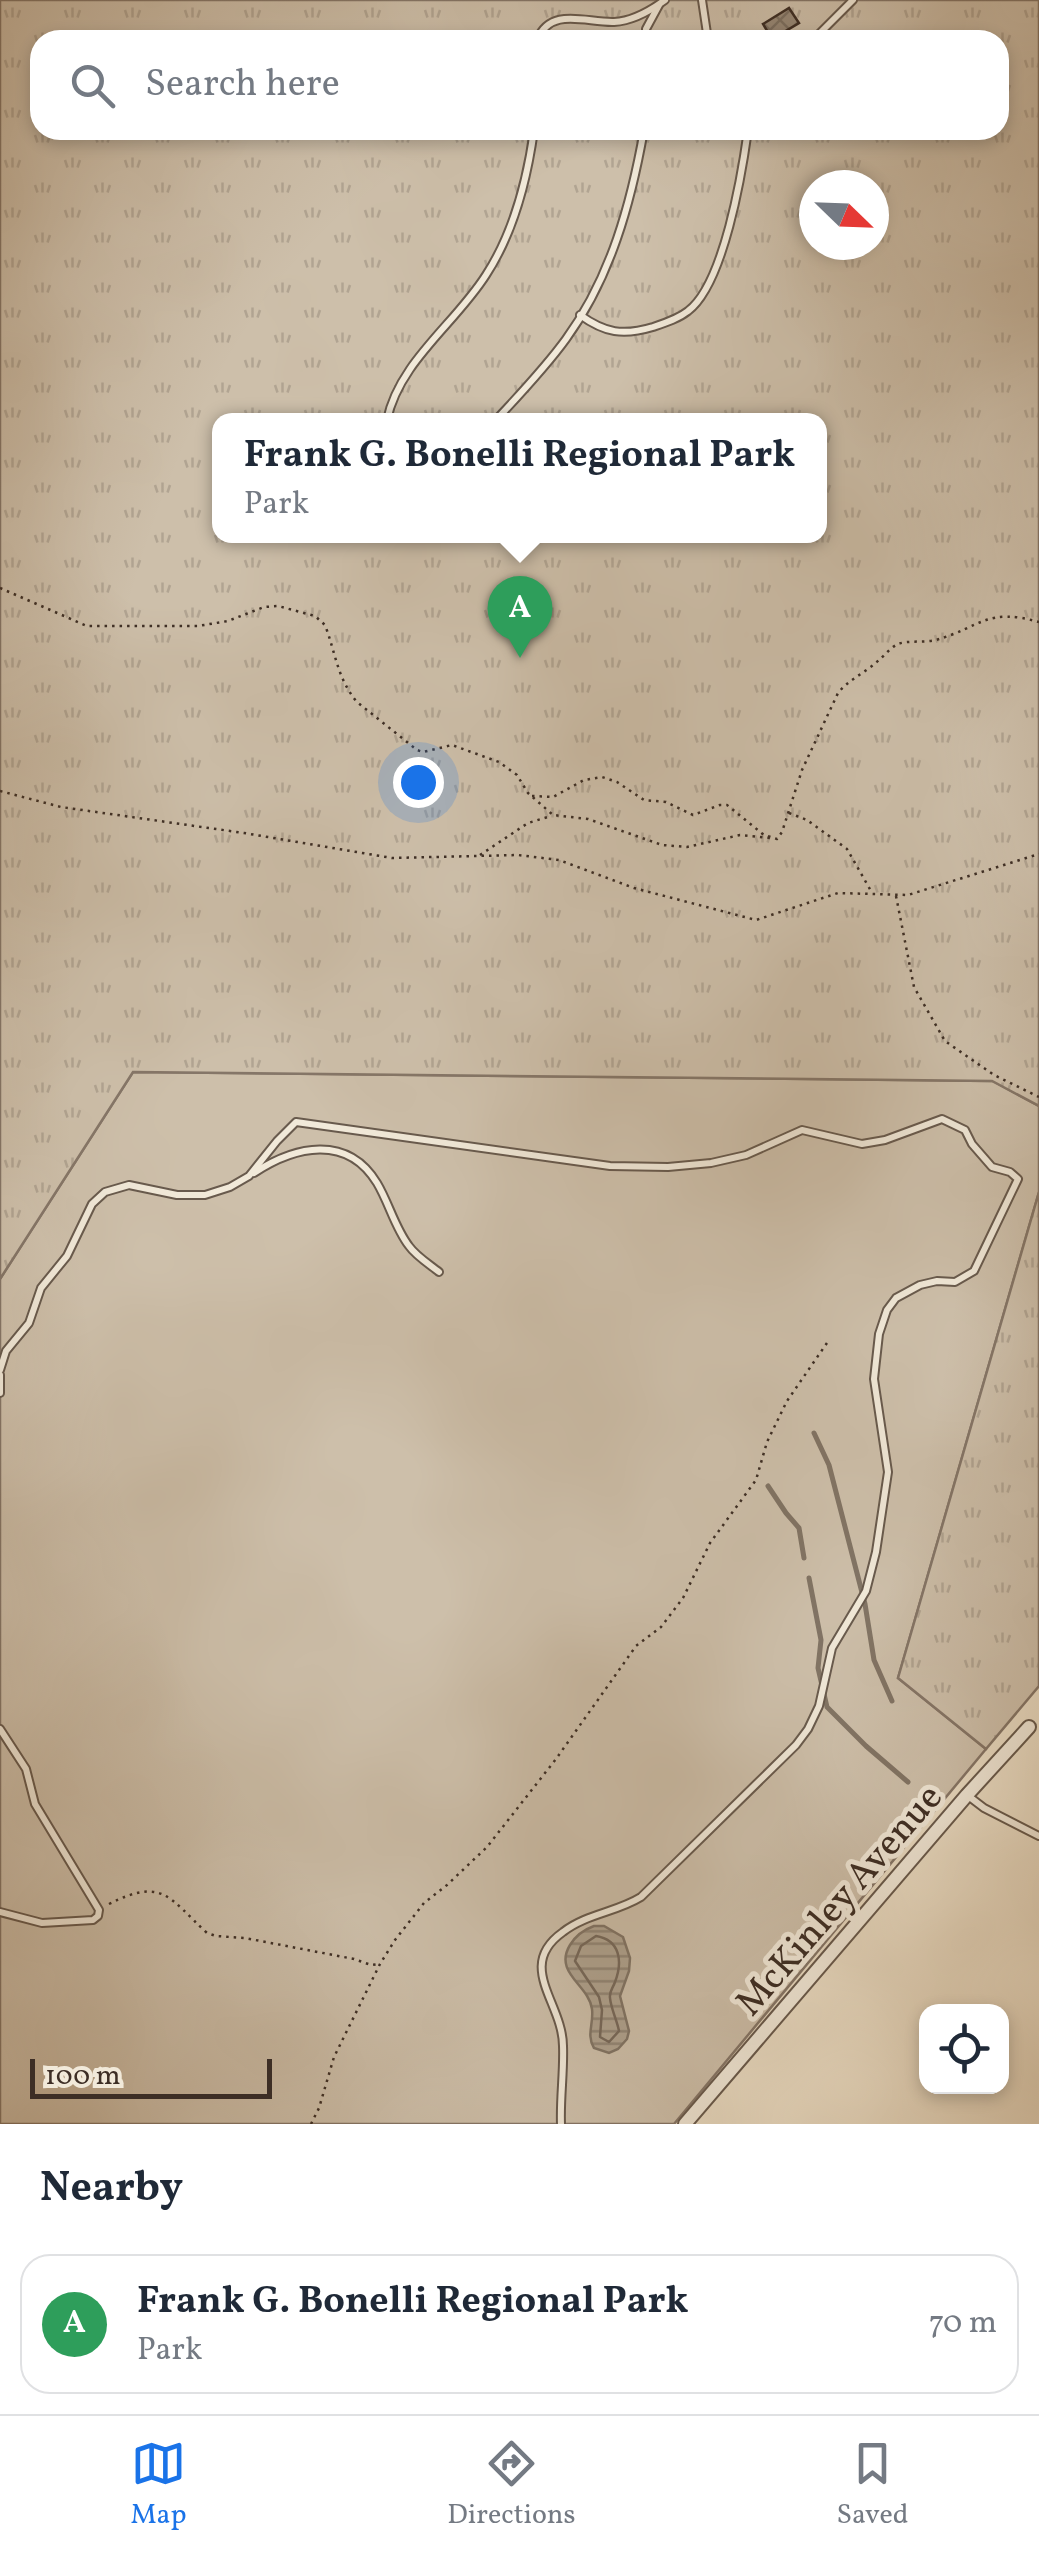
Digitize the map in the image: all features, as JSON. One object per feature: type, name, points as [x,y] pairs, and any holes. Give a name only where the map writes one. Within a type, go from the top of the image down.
[{"type":"street","name":"McKinley Avenue","points":[[685,2124],[967,1795],[1034,1727]]},
{"type":"lane","points":[[702,0],[704,30]]},
{"type":"lane","points":[[823,30],[853,0]]},
{"type":"lane","points":[[542,30],[560,18],[617,22],[643,14],[662,2]]},
{"type":"lane","points":[[646,30],[662,2]]},
{"type":"lane","points":[[389,413],[405,376],[485,277],[500,250],[521,196],[533,140]]},
{"type":"lane","points":[[502,413],[540,372],[580,315],[621,230],[642,140]]},
{"type":"lane","points":[[580,315],[606,331],[623,332],[648,329],[691,309],[712,272],[731,222],[746,140]]},
{"type":"lane","points":[[249,1176],[296,1122],[610,1166],[668,1167],[746,1155],[802,1130],[862,1144],[885,1140],[942,1119],[965,1130],[992,1167],[1010,1172],[1018,1179],[974,1271],[955,1282],[937,1280],[920,1285],[896,1298],[886,1310],[874,1379],[888,1472],[876,1552],[866,1591],[832,1648],[819,1706],[808,1729],[641,1897],[577,1922],[559,1934],[542,1955],[543,1979],[564,2045],[561,2124]]},
{"type":"lane","points":[[0,1393],[6,1351],[29,1323],[41,1288],[67,1256],[92,1204],[105,1192],[129,1186],[177,1195],[205,1195],[230,1187],[267,1164],[307,1149],[327,1148],[366,1166],[409,1246],[438,1272]]},
{"type":"lane","name":"McKinley Avenue","points":[[1034,1727],[1039,1715]]},
{"type":"lane","points":[[0,1729],[26,1769],[35,1804],[98,1916],[93,1920],[42,1923],[0,1912]]},
{"type":"lane","points":[[967,1795],[1039,1836]]},
{"type":"path","points":[[0,588],[74,622],[98,627],[198,626],[278,606],[315,616],[325,626],[344,687],[357,702],[410,746],[423,752],[460,746],[500,762],[553,815]]},
{"type":"path","points":[[480,855],[528,824],[553,815],[588,819],[674,847],[740,836],[777,839],[802,770],[838,693],[895,645],[939,639],[994,616],[1039,622]]},
{"type":"path","points":[[532,796],[553,797],[584,780],[602,777],[644,800],[666,802],[693,815],[727,805],[770,838]]},
{"type":"path","points":[[0,791],[61,808],[392,858],[518,855],[559,860],[634,888],[756,920],[838,892],[908,894],[1039,854]]},
{"type":"path","points":[[788,812],[848,848],[872,894]]},
{"type":"path","points":[[896,894],[914,988],[945,1042],[994,1076],[1039,1097]]},
{"type":"path","points":[[311,2124],[334,2057],[394,1940],[424,1902],[487,1847],[556,1759],[636,1646],[661,1627],[683,1598],[710,1543],[756,1480],[767,1442],[786,1401],[830,1340]]},
{"type":"path","points":[[98,1910],[130,1894],[153,1891],[165,1894],[216,1936],[380,1964]]},
{"type":"green space","points":[[0,0],[1039,0],[1039,1106],[992,1081],[133,1072],[0,1279]]},
{"type":"green space","points":[[133,1072],[993,1081],[1039,1106],[1039,1192],[898,1678],[986,1749],[674,2124],[0,2124],[0,1279]]},
{"type":"green space","points":[[1039,1192],[1039,1686],[986,1749],[898,1678]]},
{"type":"water","points":[[594,1926],[604,1926],[623,1937],[630,1958],[620,1996],[629,2031],[618,2049],[609,2053],[594,2048],[589,2001],[566,1963],[572,1941]]},
{"type":"building","points":[[789,8],[799,23],[787,30],[767,30],[763,24]]},
{"type":"waterway","points":[[814,1433],[829,1465],[865,1604],[874,1660],[892,1701]]},
{"type":"waterway","points":[[768,1486],[799,1528],[804,1558]]},
{"type":"waterway","points":[[809,1578],[821,1640],[818,1668],[827,1707],[908,1782]]},
{"type":"place","name":"Frank G. Bonelli Regional Park","points":[[520,658]]}]
